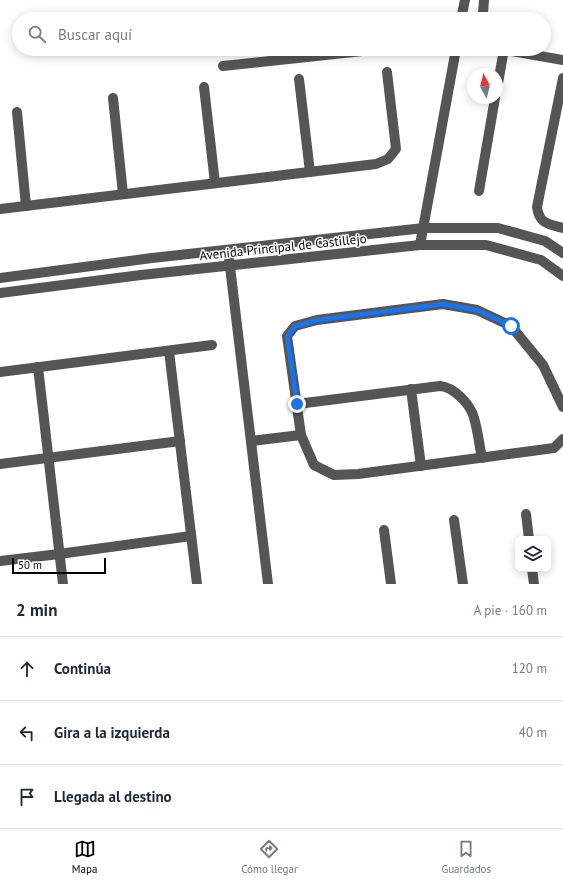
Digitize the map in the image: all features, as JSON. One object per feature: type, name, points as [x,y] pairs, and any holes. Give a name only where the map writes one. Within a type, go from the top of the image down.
[{"type":"street","points":[[462,12],[465,0]]},
{"type":"street","points":[[483,12],[484,0]]},
{"type":"street","points":[[223,66],[316,56]]},
{"type":"street","points":[[420,246],[455,56]]},
{"type":"street","points":[[500,68],[502,56]]},
{"type":"street","points":[[541,56],[563,60]]},
{"type":"street","points":[[0,209],[376,164],[388,159],[396,149],[387,72]]},
{"type":"street","points":[[563,78],[537,207],[538,215],[543,222],[563,228]]},
{"type":"street","points":[[299,79],[310,172]]},
{"type":"street","points":[[204,87],[215,183]]},
{"type":"street","points":[[113,98],[123,194]]},
{"type":"street","points":[[479,191],[494,104]]},
{"type":"street","points":[[17,112],[26,206]]},
{"type":"street","name":"Avenida Principal de Castillejo","points":[[0,278],[424,228],[498,228],[545,241],[563,253]]},
{"type":"street","name":"Avenida Principal de Castillejo","points":[[0,293],[229,266],[420,246],[486,245],[541,260],[563,276]]},
{"type":"street","points":[[228,250],[268,584]]},
{"type":"street","points":[[563,407],[543,365],[511,326],[477,310],[443,304],[317,320],[295,326],[287,336],[301,435],[314,465],[334,475],[358,474],[554,448],[563,439]]},
{"type":"street","points":[[0,372],[212,345]]},
{"type":"street","points":[[168,351],[197,584]]},
{"type":"street","points":[[38,367],[63,584]]},
{"type":"street","points":[[297,404],[447,386],[457,393],[474,416],[482,458]]},
{"type":"street","points":[[411,390],[421,466]]},
{"type":"street","points":[[251,441],[301,435]]},
{"type":"street","points":[[0,464],[180,441]]},
{"type":"street","points":[[526,514],[529,536]]},
{"type":"street","points":[[454,520],[463,584]]},
{"type":"street","points":[[384,530],[391,584]]},
{"type":"street","points":[[0,560],[59,554],[191,536]]},
{"type":"street","points":[[532,572],[534,584]]},
{"type":"route","points":[[297,404],[287,336],[295,326],[317,320],[443,304],[477,310],[511,326]]}]
